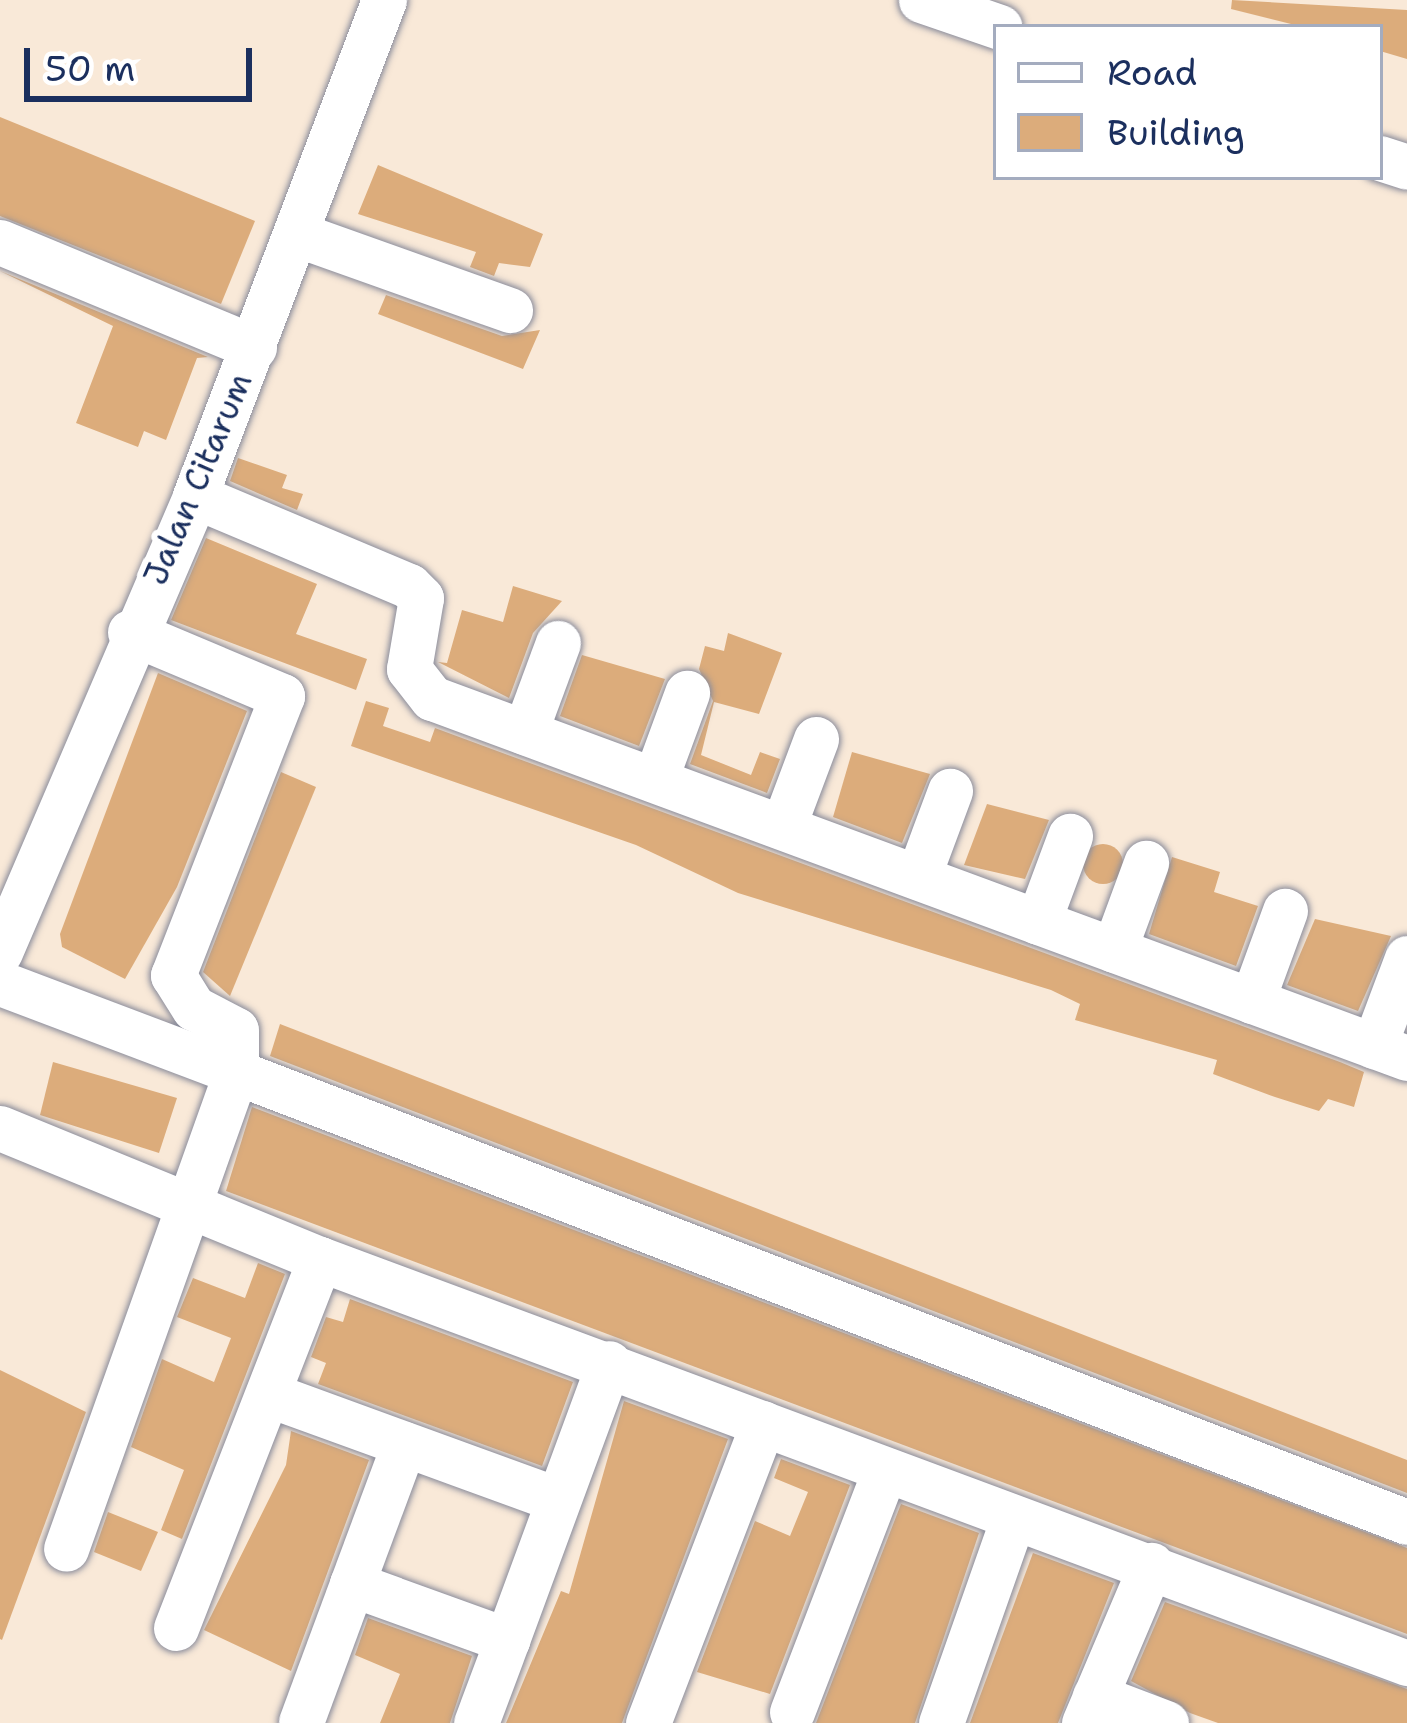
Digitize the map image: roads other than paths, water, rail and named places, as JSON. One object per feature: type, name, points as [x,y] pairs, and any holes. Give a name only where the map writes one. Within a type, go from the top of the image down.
[{"type":"street","name":"Jalan Citarum","points":[[2,939],[130,632],[195,496],[299,235],[384,0]]},
{"type":"street","points":[[921,0],[993,25]]},
{"type":"street","points":[[299,235],[511,310]]},
{"type":"street","points":[[0,242],[254,347]]},
{"type":"street","points":[[195,496],[409,586],[421,598],[416,681],[525,732],[1391,1052],[1407,958]]},
{"type":"street","points":[[66,1549],[194,1207],[236,1072],[236,1030],[194,1008],[172,975],[282,696],[130,632]]},
{"type":"street","points":[[525,732],[558,643]]},
{"type":"street","points":[[655,780],[687,693]]},
{"type":"street","points":[[783,827],[816,739]]},
{"type":"street","points":[[918,877],[950,791]]},
{"type":"street","points":[[1038,922],[1070,836]]},
{"type":"street","points":[[1114,950],[1146,862]]},
{"type":"street","points":[[1252,1001],[1285,911]]},
{"type":"street","points":[[0,983],[1407,1522]]},
{"type":"street","points":[[0,1128],[320,1259],[609,1363],[884,1472],[1151,1564],[1407,1663]]},
{"type":"street","points":[[176,1628],[273,1396],[320,1259]]},
{"type":"street","points":[[492,1719],[507,1640],[609,1363]]},
{"type":"street","points":[[273,1396],[558,1500]]},
{"type":"street","points":[[648,1723],[763,1423]]},
{"type":"street","points":[[302,1722],[404,1444]]},
{"type":"street","points":[[792,1712],[884,1472]]},
{"type":"street","points":[[941,1723],[1013,1518]]},
{"type":"street","points":[[1151,1564],[1089,1710],[1166,1723]]},
{"type":"street","points":[[352,1584],[507,1640]]}]
